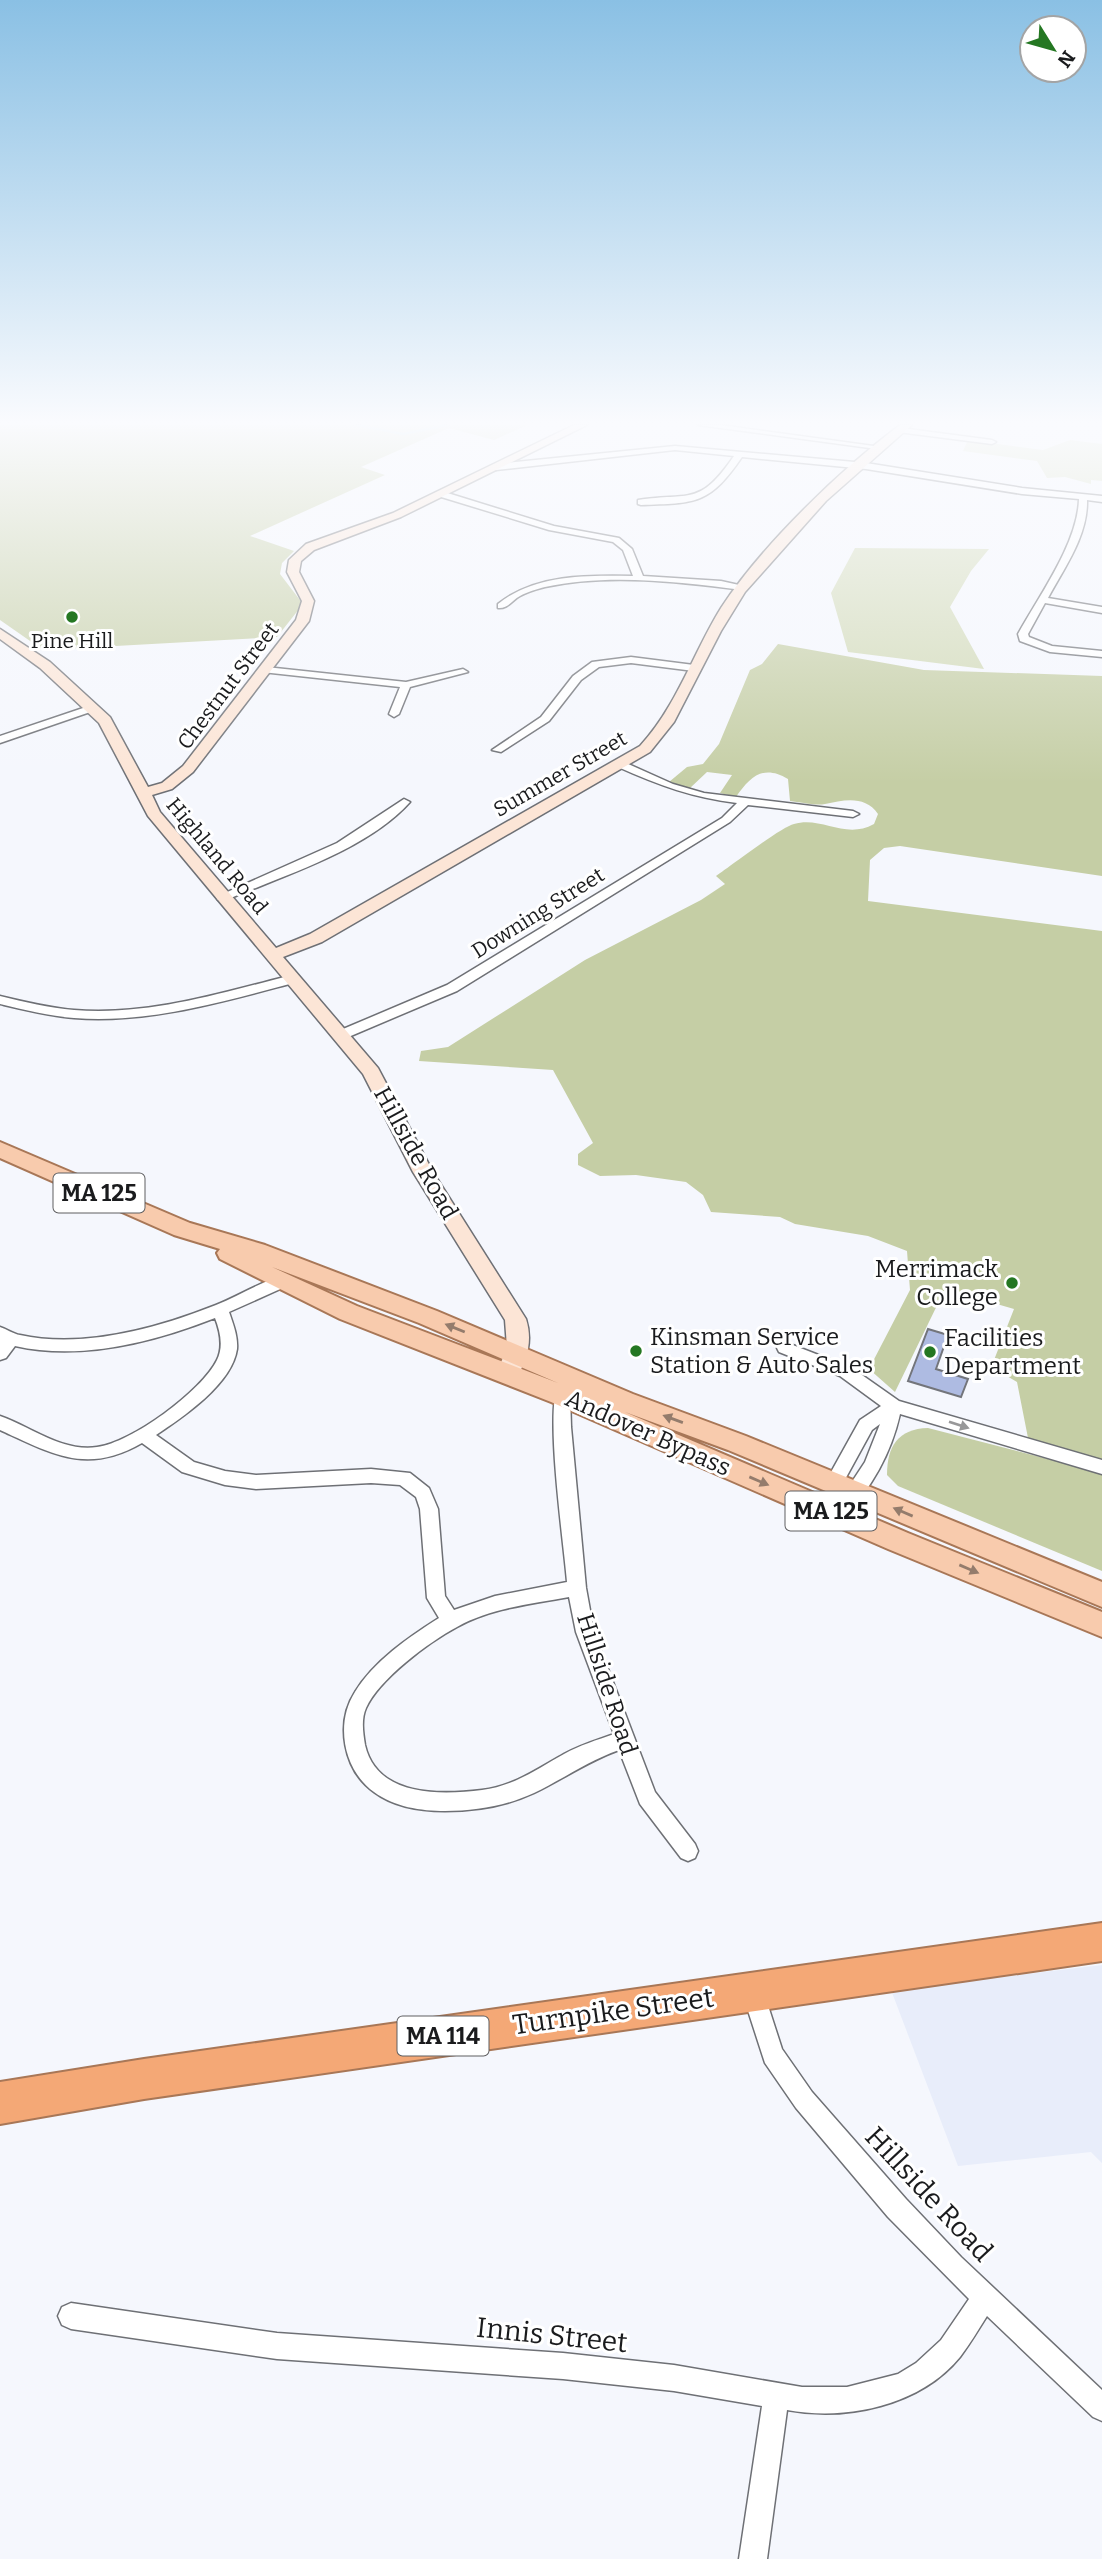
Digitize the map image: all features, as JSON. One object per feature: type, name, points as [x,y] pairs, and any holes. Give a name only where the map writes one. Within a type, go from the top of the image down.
[{"type":"highway","name":"Turnpike Street","points":[[0,2103],[144,2079],[1102,1942]]},
{"type":"main road","name":"Andover Bypass","points":[[0,1149],[198,1236],[281,1282],[513,1364]]},
{"type":"main road","name":"Andover Bypass","points":[[198,1236],[256,1251],[565,1386],[837,1513],[1102,1625]]},
{"type":"main road","name":"Andover Bypass","points":[[565,1386],[846,1488],[1102,1595]]},
{"type":"street","name":"Chestnut Street","points":[[141,793],[167,786],[184,774],[266,670],[306,611],[308,601],[293,572],[299,555],[315,544]]},
{"type":"street","points":[[621,544],[627,549],[639,578]]},
{"type":"street","name":"Summer Street","points":[[273,956],[316,939],[622,765],[656,738],[722,617],[743,587],[780,544]]},
{"type":"street","points":[[1072,544],[1025,628],[1024,639],[1050,649],[1102,654]]},
{"type":"street","points":[[500,606],[517,592],[544,584],[639,578],[689,579],[743,587]]},
{"type":"street","points":[[1042,600],[1102,610]]},
{"type":"street","name":"Highland Road","points":[[0,634],[45,665],[92,708],[116,735],[141,793],[153,813],[346,1041]]},
{"type":"street","points":[[497,750],[545,719],[577,678],[596,664],[631,660],[694,668]]},
{"type":"street","points":[[266,670],[406,685],[463,672]]},
{"type":"street","points":[[394,714],[406,685]]},
{"type":"street","points":[[0,740],[92,708]]},
{"type":"street","points":[[622,765],[684,791],[744,803],[853,814]]},
{"type":"street","points":[[222,897],[351,838],[390,815],[404,802]]},
{"type":"street","name":"Downing Street","points":[[346,1041],[452,988],[726,820],[744,803]]},
{"type":"street","points":[[0,1000],[63,1013],[136,1015],[186,1007],[292,979]]},
{"type":"street","name":"Hillside Road","points":[[346,1041],[371,1072],[423,1172],[515,1319],[520,1331],[513,1364]]},
{"type":"street","points":[[0,1354],[6,1336],[61,1345],[134,1340],[220,1310],[281,1282]]},
{"type":"street","points":[[0,1423],[75,1453],[97,1454],[118,1449],[145,1436],[220,1371],[229,1340],[220,1310]]},
{"type":"street","points":[[785,1348],[846,1372],[893,1406],[1102,1467]]},
{"type":"street","name":"Hillside Road","points":[[565,1386],[577,1588],[585,1632],[623,1740],[647,1797],[688,1851]]},
{"type":"street","points":[[846,1488],[888,1433],[893,1406]]},
{"type":"street","points":[[837,1513],[866,1426],[893,1406]]},
{"type":"street","points":[[145,1436],[188,1467],[225,1478],[256,1482],[370,1476],[404,1478],[423,1493],[429,1509],[436,1598],[451,1621]]},
{"type":"street","points":[[577,1588],[495,1604],[451,1621],[386,1670],[369,1687],[357,1706],[352,1728],[363,1767],[374,1782],[391,1793],[411,1800],[481,1799],[513,1793],[542,1781],[564,1765],[623,1740]]},
{"type":"street","name":"Hillside Road","points":[[754,1992],[773,2055],[804,2100],[897,2208],[985,2297],[1102,2408]]},
{"type":"street","name":"Innis Street","points":[[71,2316],[277,2346],[563,2367],[674,2378],[802,2400],[847,2400],[903,2386],[925,2372],[950,2348],[985,2297]]},
{"type":"street","points":[[753,2559],[776,2396]]},
{"type":"shaded area","points":[[1102,1965],[1102,2163],[1091,2152],[958,2166],[891,1990]]},
{"type":"green space","points":[[0,544],[275,544],[294,551],[282,563],[280,574],[303,604],[277,637],[43,650],[0,620]]},
{"type":"green space","points":[[855,548],[989,549],[971,571],[950,607],[984,669],[848,652],[831,593]]},
{"type":"green space","name":"Merrimack College","points":[[778,644],[924,670],[1102,676],[1102,876],[900,846],[884,848],[870,860],[868,901],[1102,931],[1102,1460],[1028,1438],[1017,1382],[995,1369],[994,1360],[1014,1309],[945,1289],[895,1392],[869,1369],[910,1290],[907,1251],[868,1236],[795,1224],[780,1217],[711,1212],[703,1195],[686,1182],[636,1175],[600,1176],[578,1165],[578,1154],[593,1143],[553,1070],[419,1061],[421,1051],[448,1047],[585,960],[701,900],[725,884],[716,876],[788,827],[804,822],[853,830],[874,824],[878,814],[861,801],[847,800],[817,805],[790,801],[788,779],[771,773],[764,773],[752,779],[736,797],[720,793],[732,775],[707,772],[689,789],[669,782],[687,767],[703,764],[719,744],[750,670],[762,664]]},
{"type":"green space","points":[[928,1428],[1102,1473],[1102,1571],[898,1486],[887,1475],[892,1448],[896,1441],[909,1432]]},
{"type":"building","name":"Facilities Department","points":[[928,1329],[948,1335],[936,1369],[968,1379],[961,1397],[908,1381]]},
{"type":"place","name":"Pine Hill","points":[[72,617]]},
{"type":"place","name":"Merrimack College","points":[[1012,1283]]},
{"type":"place","name":"Kinsman Service Station & Auto Sales","points":[[636,1351]]},
{"type":"place","name":"Facilities Department","points":[[930,1352]]}]
